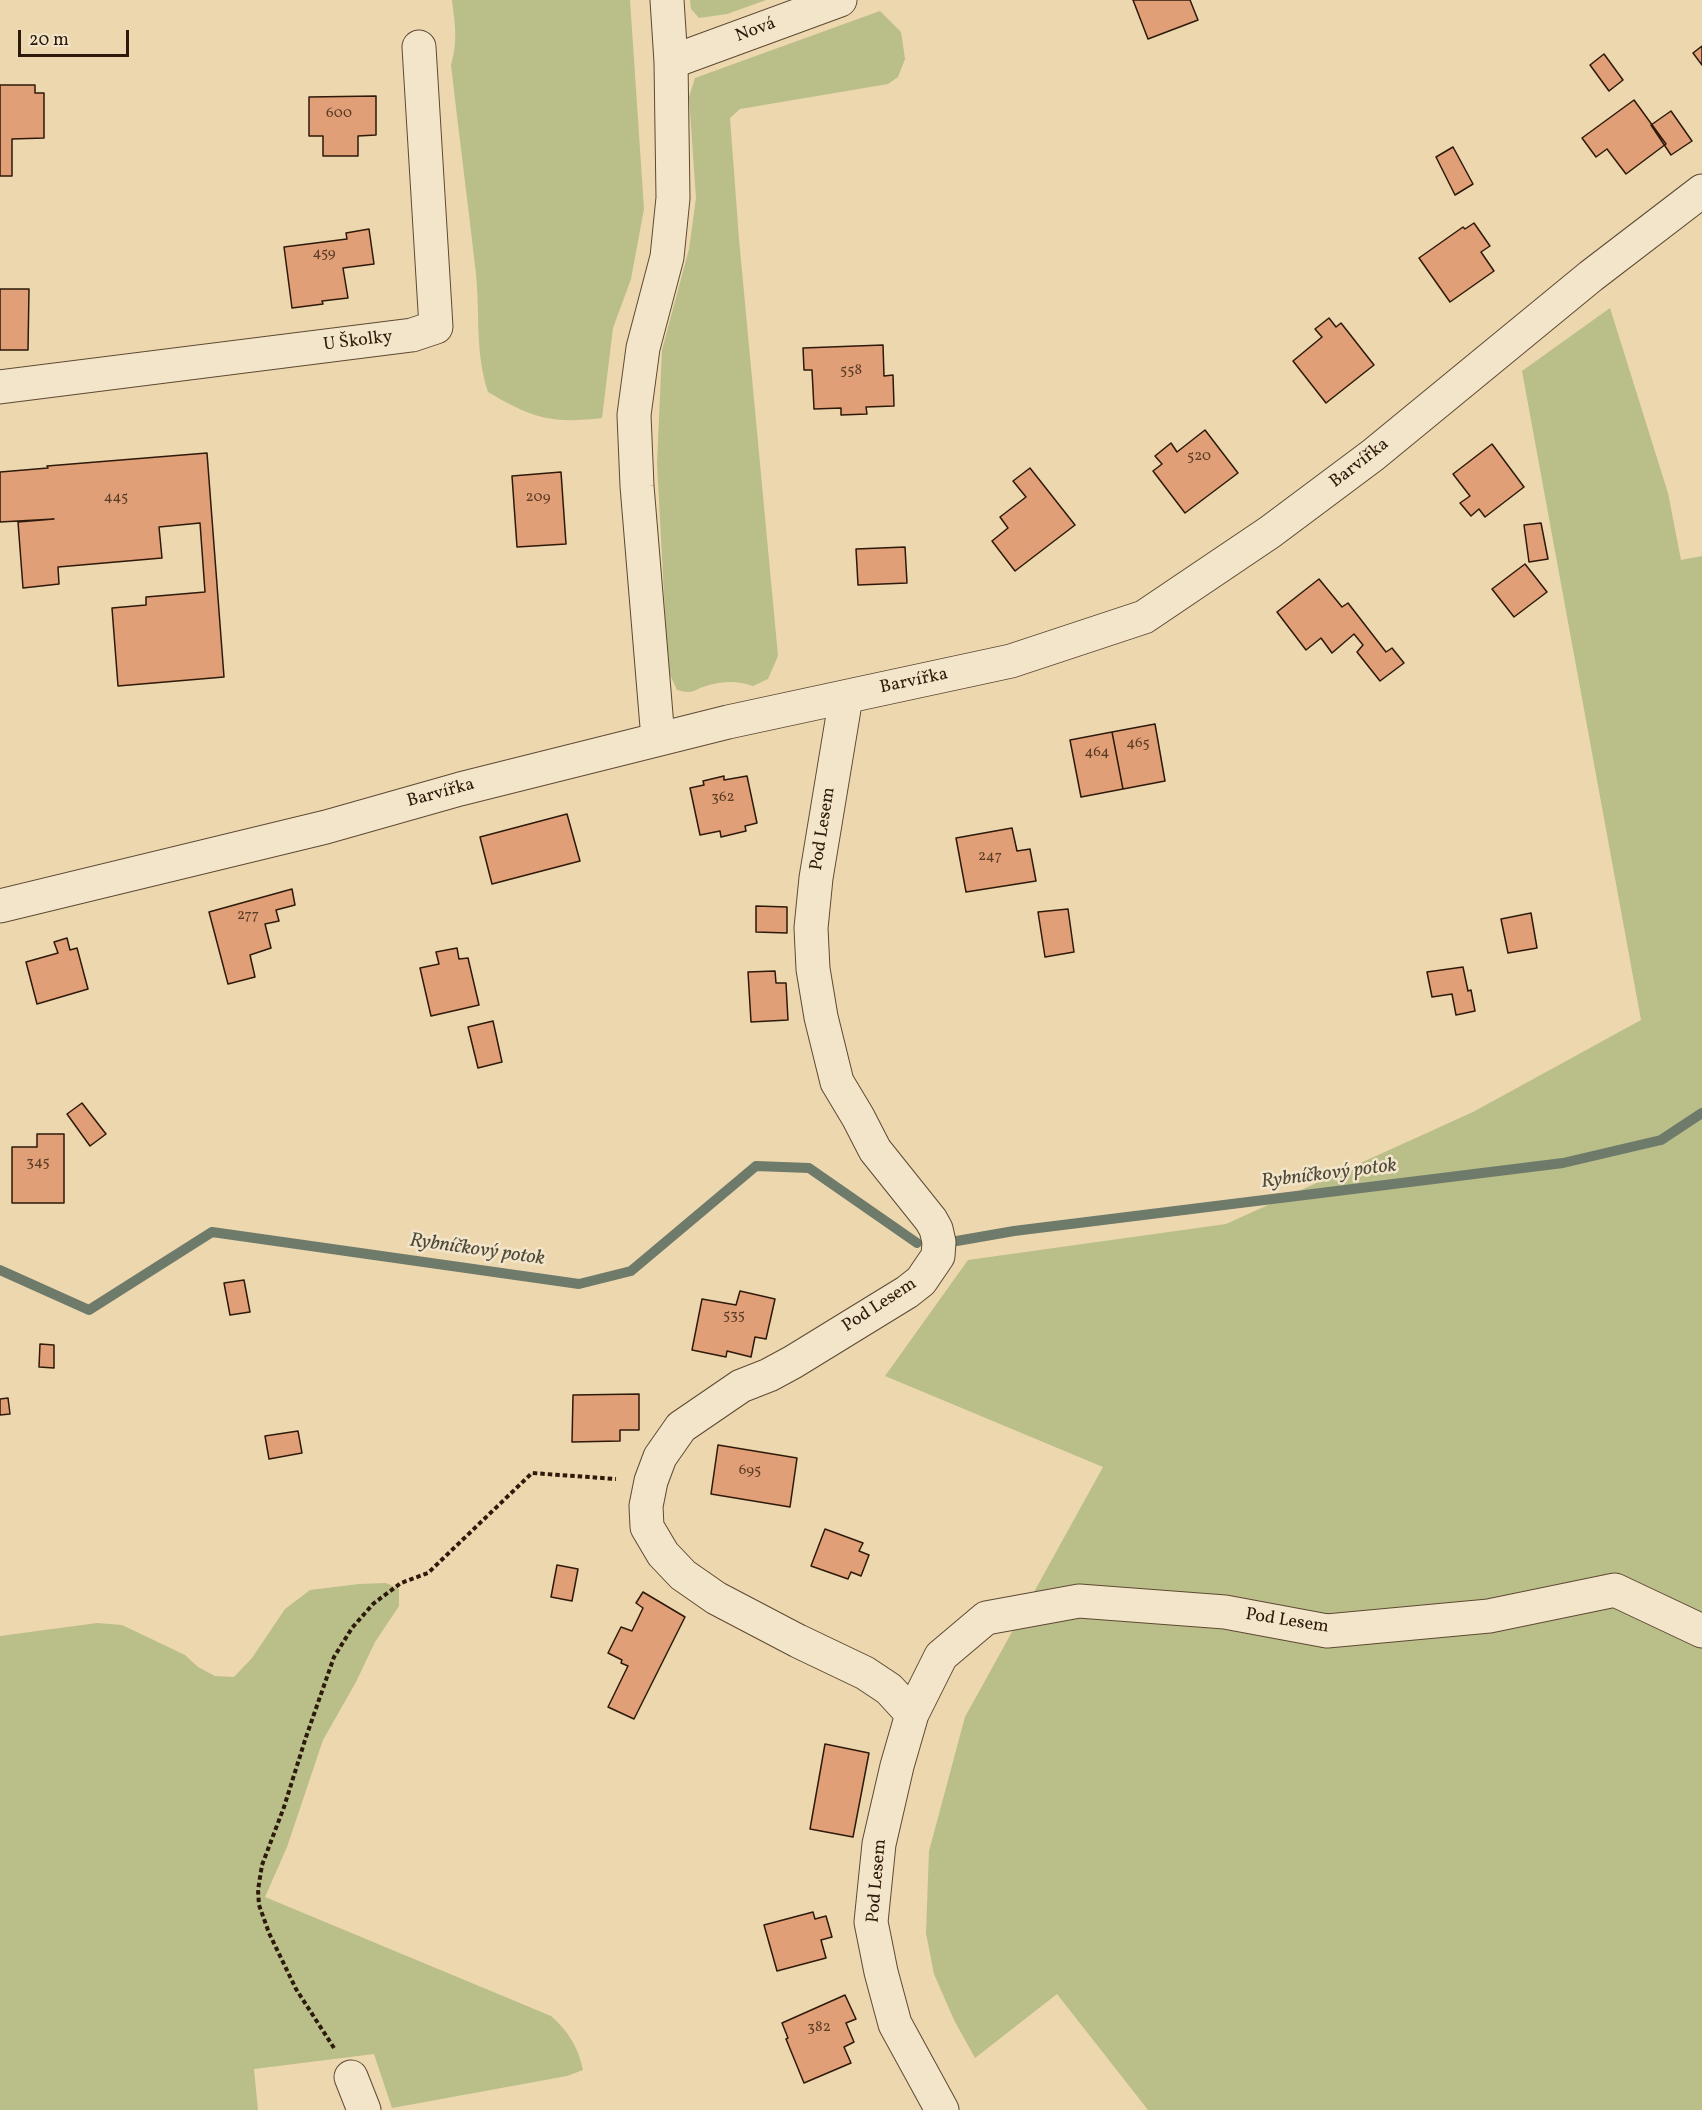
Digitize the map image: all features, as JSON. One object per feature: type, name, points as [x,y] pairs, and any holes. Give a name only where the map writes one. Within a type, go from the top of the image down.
[{"type":"street","points":[[658,740],[637,486],[634,415],[643,348],[667,257],[674,198],[671,62],[667,0]]},
{"type":"street","name":"Nová","points":[[671,62],[840,0]]},
{"type":"street","name":"U Školky","points":[[0,387],[412,335],[436,327],[419,47]]},
{"type":"street","name":"Barvířka","points":[[0,906],[326,827],[460,789],[728,722],[1011,661],[1144,617],[1270,532],[1373,455],[1591,276],[1702,191]]},
{"type":"street","name":"Pod Lesem","points":[[846,697],[816,878],[811,928],[813,969],[821,1017],[837,1082],[875,1150],[931,1220],[939,1242],[938,1256],[921,1281],[907,1292],[793,1362],[741,1386],[681,1427],[660,1457],[651,1481],[646,1506],[647,1527],[663,1554],[683,1575],[716,1598],[865,1673],[889,1689],[912,1714]]},
{"type":"street","name":"Pod Lesem","points":[[942,2110],[895,2024],[871,1922],[879,1844],[912,1714],[941,1656],[986,1618],[1079,1601],[1224,1612],[1327,1630],[1489,1616],[1615,1590],[1702,1631]]},
{"type":"street","points":[[351,2077],[364,2110]]},
{"type":"path","points":[[351,2077],[296,1989],[269,1933],[259,1905],[258,1890],[262,1865],[284,1807],[334,1657],[352,1628],[374,1604],[401,1584],[428,1574],[532,1473],[651,1481]]},
{"type":"green space","points":[[452,0],[630,0],[644,209],[631,279],[613,328],[602,418],[569,420],[542,417],[517,408],[488,392],[481,362],[476,274],[451,65],[455,40]]},
{"type":"green space","points":[[690,0],[766,0],[727,14],[699,18],[691,9]]},
{"type":"green space","points":[[880,11],[901,32],[905,59],[898,77],[888,84],[740,109],[730,118],[778,656],[768,679],[753,686],[726,682],[691,692],[677,690],[668,670],[657,463],[662,350],[689,249],[696,198],[689,97],[695,78]]},
{"type":"green space","points":[[1610,308],[1668,493],[1681,560],[1702,556],[1702,2110],[1148,2110],[1057,1994],[975,2058],[954,2020],[934,1974],[926,1933],[929,1851],[965,1717],[1103,1467],[885,1376],[968,1260],[1226,1224],[1473,1112],[1641,1020],[1522,371]]},
{"type":"green space","points":[[386,1583],[399,1589],[399,1606],[375,1642],[356,1682],[323,1740],[287,1847],[265,1897],[551,2016],[572,2040],[583,2070],[567,2076],[392,2108],[374,2054],[254,2069],[258,2110],[0,2110],[0,1636],[97,1623],[122,1625],[185,1655],[198,1667],[215,1676],[234,1677],[252,1658],[285,1609],[310,1590]]},
{"type":"building","points":[[1133,0],[1190,0],[1198,20],[1148,39]]},
{"type":"building","points":[[1702,46],[1702,65],[1693,53]]},
{"type":"building","points":[[1604,54],[1623,80],[1609,91],[1590,65]]},
{"type":"building","points":[[0,85],[35,85],[35,93],[44,93],[44,138],[12,139],[12,176],[0,176]]},
{"type":"building","points":[[376,96],[376,135],[358,136],[358,156],[323,156],[323,136],[309,136],[309,97]]},
{"type":"building","points":[[1634,100],[1666,144],[1626,174],[1607,149],[1596,157],[1582,138]]},
{"type":"building","points":[[1671,111],[1692,141],[1671,155],[1651,125]]},
{"type":"building","points":[[1453,147],[1473,184],[1455,195],[1436,157]]},
{"type":"building","points":[[1474,223],[1490,246],[1481,252],[1494,271],[1450,302],[1419,258],[1463,227],[1465,229]]},
{"type":"building","points":[[369,229],[374,264],[343,268],[348,298],[292,308],[284,247],[347,239],[346,233]]},
{"type":"building","points":[[0,289],[29,289],[28,350],[0,350]]},
{"type":"building","points":[[1329,318],[1336,327],[1341,323],[1374,365],[1326,403],[1293,361],[1322,337],[1315,329]]},
{"type":"building","points":[[883,345],[884,376],[893,375],[894,406],[866,407],[867,414],[841,415],[841,408],[814,409],[812,370],[804,370],[803,348]]},
{"type":"building","points":[[1205,430],[1238,473],[1185,513],[1153,471],[1162,464],[1155,456],[1171,443],[1177,452]]},
{"type":"building","points":[[1492,444],[1524,487],[1485,517],[1479,509],[1471,516],[1460,503],[1470,496],[1453,474]]},
{"type":"building","points":[[207,453],[224,677],[118,686],[112,608],[146,605],[146,597],[205,592],[200,523],[159,527],[162,558],[58,567],[59,584],[23,588],[18,522],[54,519],[0,522],[0,472]]},
{"type":"building","points":[[1030,468],[1075,525],[1015,571],[992,541],[1008,528],[1000,517],[1026,497],[1013,481]]},
{"type":"building","points":[[561,472],[566,544],[517,547],[512,476]]},
{"type":"building","points":[[1541,523],[1548,559],[1529,562],[1524,525]]},
{"type":"building","points":[[905,547],[907,583],[858,585],[856,549]]},
{"type":"building","points":[[1525,564],[1547,592],[1514,617],[1492,589]]},
{"type":"building","points":[[1319,579],[1342,607],[1348,603],[1386,652],[1392,648],[1404,663],[1380,681],[1357,652],[1363,645],[1354,634],[1332,653],[1321,638],[1306,650],[1277,612]]},
{"type":"building","points":[[1155,724],[1165,781],[1123,789],[1112,732]]},
{"type":"building","points":[[1112,732],[1123,789],[1081,797],[1070,740]]},
{"type":"building","points":[[724,776],[724,780],[747,776],[757,823],[745,826],[746,831],[721,837],[720,831],[700,835],[690,788],[704,785],[703,781]]},
{"type":"building","points":[[567,814],[580,861],[492,884],[480,837]]},
{"type":"building","points":[[1012,828],[1017,851],[1030,849],[1036,881],[966,892],[956,838]]},
{"type":"building","points":[[292,889],[295,905],[276,910],[279,921],[265,924],[271,948],[250,955],[255,977],[228,984],[209,912]]},
{"type":"building","points":[[756,906],[787,907],[787,933],[756,932]]},
{"type":"building","points":[[1068,909],[1074,952],[1045,957],[1038,912]]},
{"type":"building","points":[[1531,913],[1537,948],[1508,953],[1501,919]]},
{"type":"building","points":[[67,938],[70,950],[77,948],[88,989],[37,1004],[26,962],[58,953],[54,942]]},
{"type":"building","points":[[457,948],[459,959],[468,958],[479,1005],[431,1016],[420,968],[439,964],[436,952]]},
{"type":"building","points":[[1463,967],[1475,1011],[1456,1015],[1452,994],[1432,997],[1427,972]]},
{"type":"building","points":[[775,971],[776,983],[786,983],[788,1020],[751,1022],[748,972]]},
{"type":"building","points":[[493,1021],[502,1062],[478,1068],[468,1027]]},
{"type":"building","points":[[82,1103],[106,1134],[90,1146],[67,1114]]},
{"type":"building","points":[[37,1134],[64,1134],[64,1203],[12,1203],[12,1147],[37,1147]]},
{"type":"building","points":[[244,1280],[250,1312],[230,1315],[224,1283]]},
{"type":"building","points":[[740,1291],[775,1299],[766,1339],[755,1337],[751,1357],[727,1351],[726,1357],[692,1350],[702,1299],[736,1305]]},
{"type":"building","points":[[40,1344],[54,1345],[54,1368],[39,1367]]},
{"type":"building","points":[[639,1394],[639,1430],[620,1430],[620,1441],[572,1442],[573,1395]]},
{"type":"building","points":[[8,1398],[10,1414],[0,1415],[0,1399]]},
{"type":"building","points":[[298,1431],[302,1453],[269,1459],[265,1436]]},
{"type":"building","points":[[718,1445],[797,1458],[790,1507],[711,1494]]},
{"type":"building","points":[[825,1529],[863,1543],[859,1551],[869,1555],[861,1576],[851,1572],[848,1579],[811,1566]]},
{"type":"building","points":[[557,1565],[578,1569],[572,1601],[551,1597]]},
{"type":"building","points":[[643,1592],[685,1617],[634,1719],[608,1707],[628,1666],[608,1653],[621,1627],[632,1631],[643,1608],[636,1603]]},
{"type":"building","points":[[825,1744],[869,1753],[853,1837],[810,1829]]},
{"type":"building","points":[[813,1912],[815,1919],[826,1916],[832,1937],[821,1940],[826,1958],[777,1971],[764,1925]]},
{"type":"building","points":[[845,1995],[856,2019],[846,2023],[854,2042],[844,2047],[851,2063],[804,2083],[782,2023]]},
{"type":"waterway","name":"Rybníčkový potok","points":[[951,1242],[1014,1231],[1563,1163],[1661,1140],[1702,1113]]},
{"type":"waterway","name":"Rybníčkový potok","points":[[0,1270],[89,1310],[212,1232],[579,1284],[631,1271],[756,1166],[809,1168],[917,1243]]}]
